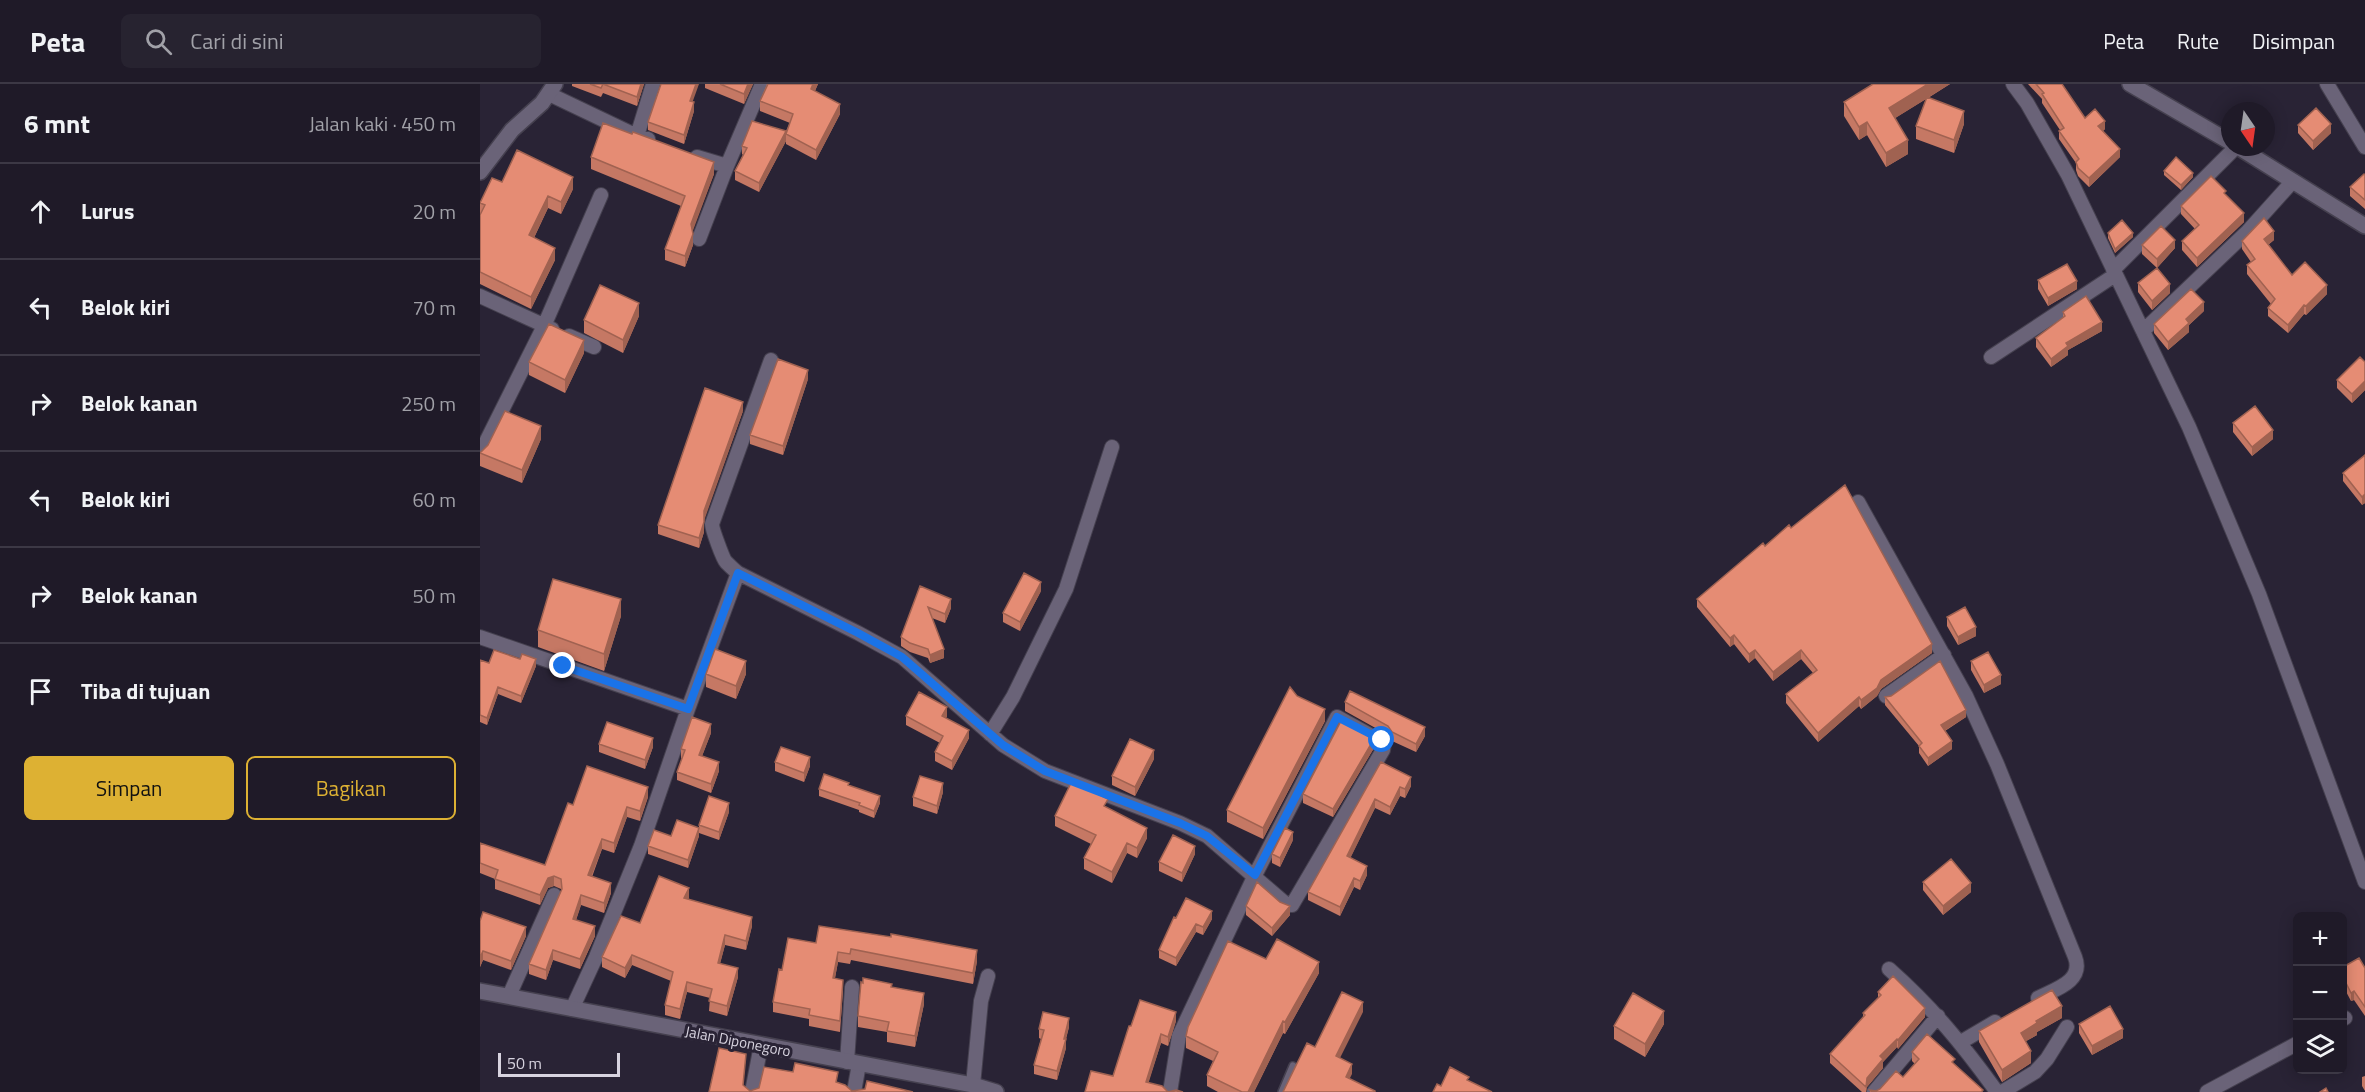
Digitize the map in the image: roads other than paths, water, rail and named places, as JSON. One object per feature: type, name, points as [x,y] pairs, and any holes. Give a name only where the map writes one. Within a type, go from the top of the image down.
[{"type":"street","points":[[637,136],[653,84]]},
{"type":"street","points":[[699,239],[762,84]]},
{"type":"street","points":[[2013,84],[2059,157],[2189,427],[2259,594],[2362,866],[2365,882]]},
{"type":"street","points":[[2130,84],[2221,137]]},
{"type":"street","points":[[2327,84],[2365,147]]},
{"type":"street","points":[[480,172],[513,130],[552,89],[637,136],[658,143]]},
{"type":"street","points":[[688,154],[727,166]]},
{"type":"street","points":[[1991,357],[2114,272],[2228,156]]},
{"type":"street","points":[[2251,156],[2365,226]]},
{"type":"street","points":[[2143,331],[2248,231],[2293,182]]},
{"type":"street","points":[[480,454],[544,326],[601,195]]},
{"type":"street","points":[[480,296],[594,347]]},
{"type":"street","points":[[771,360],[712,524],[713,533],[721,546],[724,560],[738,573],[902,657],[990,734],[1045,771],[1180,823],[1207,836],[1255,875],[1286,904],[1292,905],[1383,750],[1384,743],[1333,715],[1255,875],[1179,1036],[1170,1092]]},
{"type":"street","points":[[990,734],[1013,697],[1066,589],[1112,447]]},
{"type":"street","points":[[1858,502],[1966,696],[1997,764],[2077,963],[2077,972],[2072,978],[2028,1004]]},
{"type":"street","points":[[572,1009],[596,957],[641,846],[738,573]]},
{"type":"street","points":[[480,637],[688,709]]},
{"type":"street","points":[[1886,696],[1944,655]]},
{"type":"street","points":[[509,996],[554,895]]},
{"type":"street","points":[[1889,969],[1938,1016],[1961,1042],[1997,1092]]},
{"type":"street","points":[[973,1085],[981,1001],[988,976]]},
{"type":"street","points":[[852,987],[854,1092]]},
{"type":"street","name":"Jalan Diponegoro","points":[[480,991],[973,1085],[996,1092]]},
{"type":"street","points":[[1961,1042],[2009,1015]]},
{"type":"street","points":[[1874,1092],[1938,1016]]},
{"type":"street","points":[[2002,1092],[2034,1072],[2047,1059],[2067,1027]]},
{"type":"street","points":[[752,1092],[761,1045]]},
{"type":"street","points":[[2207,1092],[2293,1046]]},
{"type":"lane","points":[[1282,1092],[1293,1066]]}]
